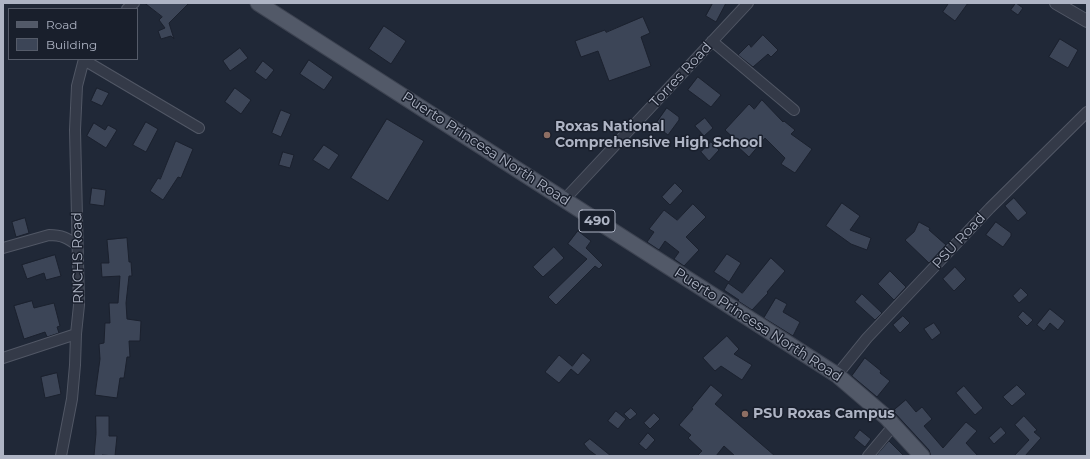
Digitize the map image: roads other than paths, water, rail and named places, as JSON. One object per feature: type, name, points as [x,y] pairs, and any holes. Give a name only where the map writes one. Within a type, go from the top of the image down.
[{"type":"main road","name":"Puerto Princesa North Road","points":[[258,3],[837,375],[894,424],[922,456]]},
{"type":"street","name":"Torres Road","points":[[564,200],[748,3]]},
{"type":"street","points":[[1056,3],[1087,21]]},
{"type":"street","points":[[712,40],[794,110]]},
{"type":"street","name":"RNCHS Road","points":[[61,456],[72,399],[79,304],[75,130],[77,86],[84,60]]},
{"type":"street","points":[[86,60],[199,128]]},
{"type":"street","name":"PSU Road","points":[[837,375],[867,338],[990,208],[1087,112]]},
{"type":"street","points":[[3,248],[49,235],[64,236],[77,245]]},
{"type":"street","points":[[3,358],[76,334]]},
{"type":"street","points":[[868,456],[894,424]]},
{"type":"place","name":"Roxas National Comprehensive High School","points":[[547,135]]},
{"type":"place","name":"PSU Roxas Campus","points":[[745,414]]}]
